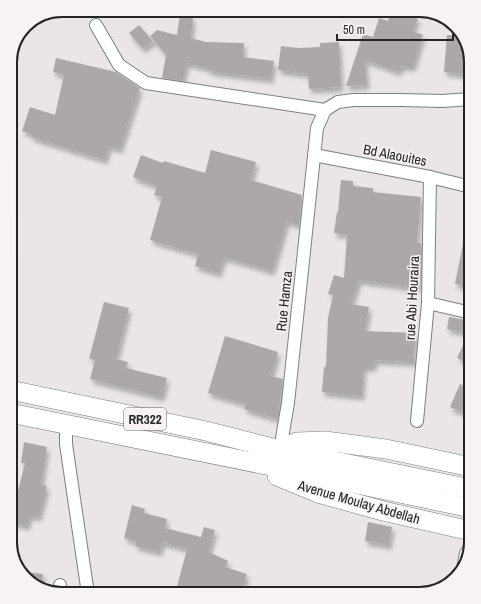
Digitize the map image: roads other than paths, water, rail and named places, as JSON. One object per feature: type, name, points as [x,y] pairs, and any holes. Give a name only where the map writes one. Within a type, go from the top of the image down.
[{"type":"main road","name":"RR322","points":[[17,391],[206,431],[280,450],[464,488]]},
{"type":"main road","name":"Avenue Moulay Abdellah","points":[[17,414],[464,507]]},
{"type":"main road","points":[[280,450],[297,442],[325,441],[386,449],[464,466]]},
{"type":"main road","name":"Avenue Moulay Abdellah","points":[[251,462],[280,478],[318,493],[383,511],[464,529]]},
{"type":"street","points":[[96,25],[120,65],[146,83],[325,110],[338,102],[353,100],[442,101],[464,99]]},
{"type":"street","name":"Rue Hamza","points":[[280,450],[288,403],[317,128],[325,110]]},
{"type":"street","name":"Bd Alaouites","points":[[314,155],[430,177],[464,185]]},
{"type":"street","name":"rue Abi Houraira","points":[[417,421],[428,303],[430,177]]},
{"type":"street","points":[[428,303],[464,311]]},
{"type":"street","points":[[66,424],[66,444],[87,587]]}]
